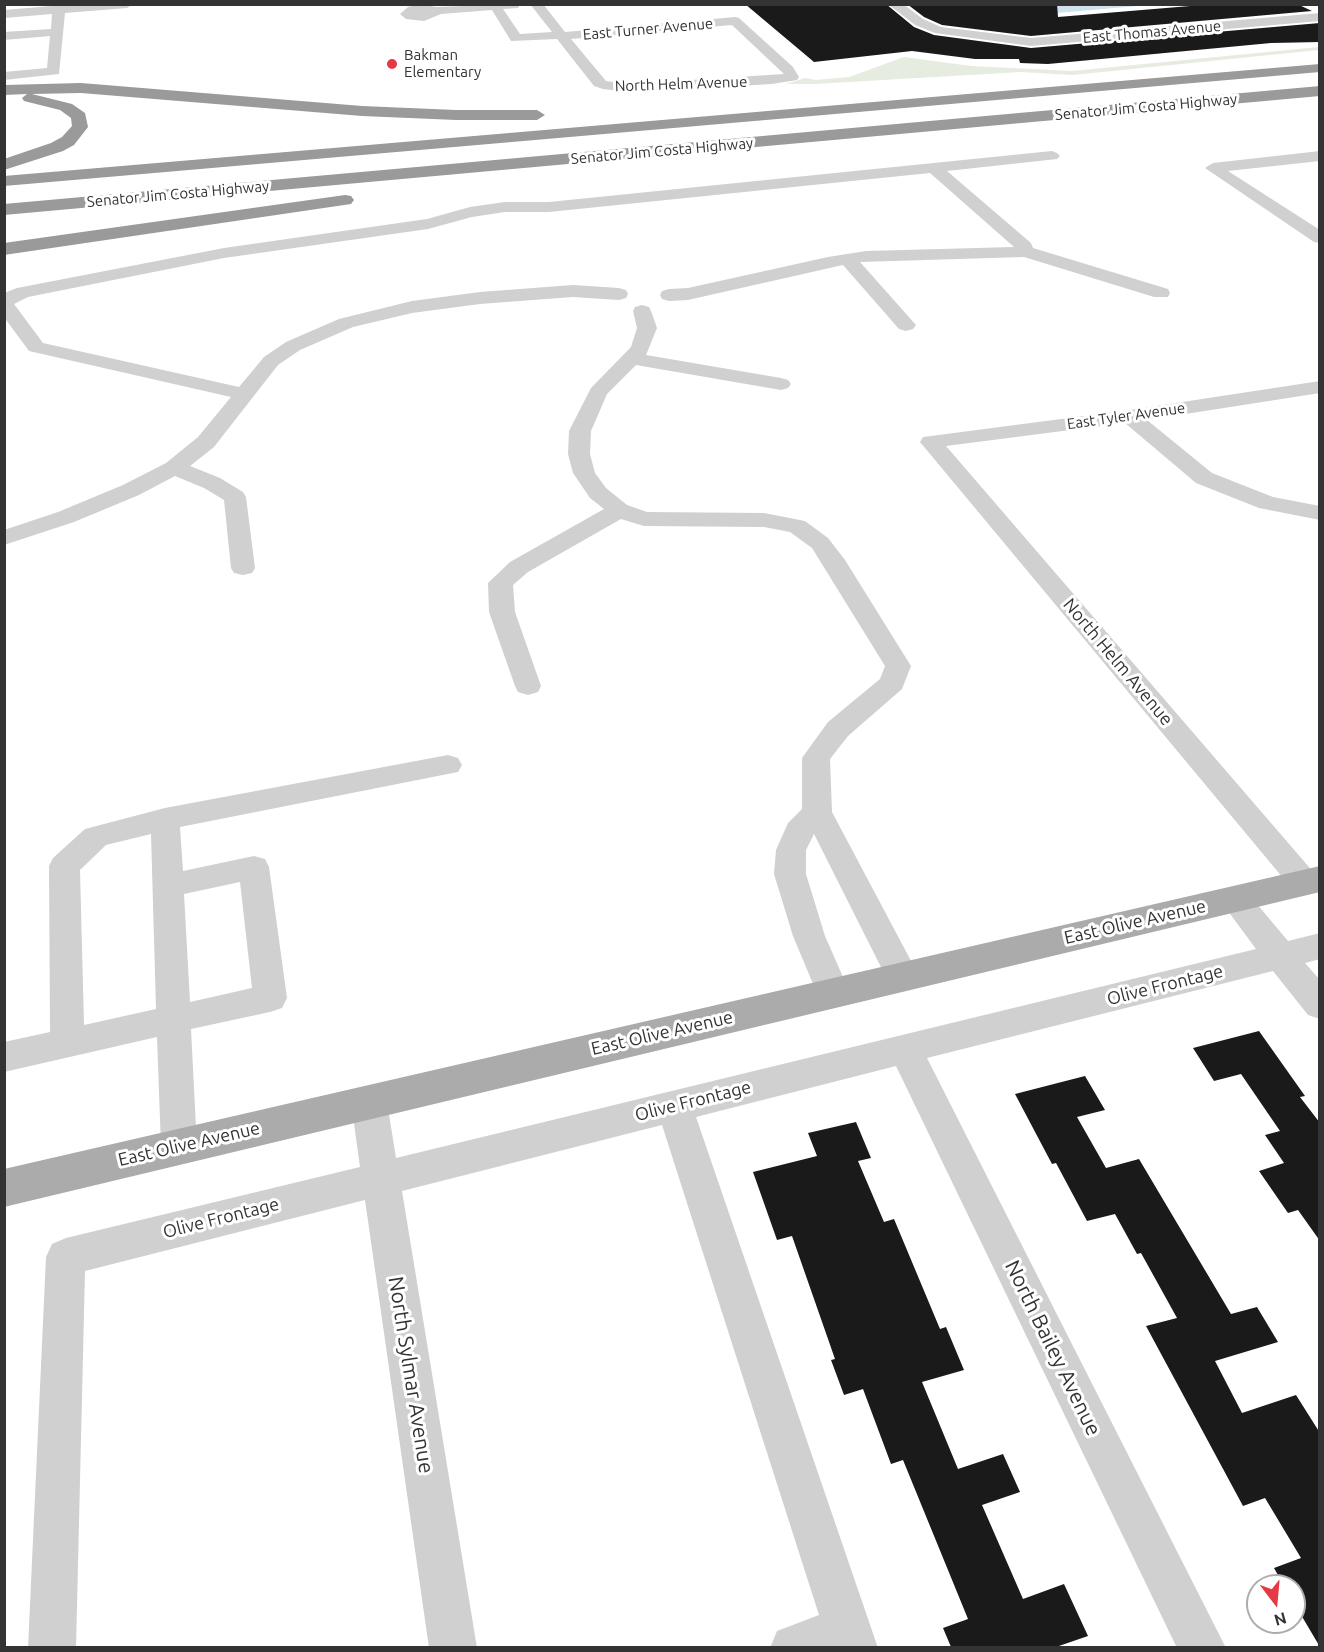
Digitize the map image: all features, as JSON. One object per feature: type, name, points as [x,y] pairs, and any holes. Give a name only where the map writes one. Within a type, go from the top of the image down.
[{"type":"highway","name":"Senator Jim Costa Highway","points":[[4,181],[1320,68]]},
{"type":"highway","points":[[622,112],[1093,87]]},
{"type":"highway","points":[[4,90],[81,88],[384,112],[548,115]]},
{"type":"highway","name":"Senator Jim Costa Highway","points":[[4,210],[1320,91]]},
{"type":"highway","points":[[4,98],[56,103],[75,112],[81,122],[80,127],[68,141],[44,153],[4,165]]},
{"type":"highway","points":[[427,189],[1122,109]]},
{"type":"highway","points":[[4,249],[360,198]]},
{"type":"main road","name":"East Olive Avenue","points":[[4,1188],[1312,880]]},
{"type":"street","points":[[4,14],[127,4]]},
{"type":"street","points":[[418,7],[406,14],[424,17],[435,14],[436,11],[517,4]]},
{"type":"street","name":"North Helm Avenue","points":[[536,4],[599,83],[610,87],[772,80],[792,77]]},
{"type":"street","name":"East Thomas Avenue","points":[[894,4],[927,26],[953,33],[1025,42],[1056,42],[1320,17]]},
{"type":"street","name":"East Turner Avenue","points":[[495,6],[516,38],[735,21],[788,70],[792,77]]},
{"type":"street","points":[[4,76],[54,71],[58,14],[62,9]]},
{"type":"street","points":[[4,36],[56,32]]},
{"type":"street","points":[[244,394],[36,347],[4,303],[10,297],[34,290],[224,253],[428,224],[470,212],[505,207],[549,207],[1052,156]]},
{"type":"street","points":[[1320,156],[1213,168],[1320,238]]},
{"type":"street","points":[[934,168],[1025,247],[1022,250]]},
{"type":"street","points":[[4,538],[66,517],[131,490],[174,468],[206,442],[271,361],[293,346],[346,322],[412,307],[480,298],[573,291],[619,294],[644,288],[669,295],[688,294],[866,256],[1000,254],[1022,250],[1161,293]]},
{"type":"street","points":[[847,259],[906,325]]},
{"type":"street","points":[[619,294],[616,298],[620,305],[642,311],[665,306],[670,299],[669,295]]},
{"type":"street","points":[[642,311],[647,328],[640,349],[598,392],[580,431],[579,454],[584,473],[598,493],[620,510],[644,519],[764,520],[797,526],[820,543],[836,565],[898,666],[892,683],[838,729],[816,758],[817,812],[902,976]]},
{"type":"street","points":[[631,358],[781,384]]},
{"type":"street","name":"East Tyler Avenue","points":[[931,442],[1130,416],[1320,387]]},
{"type":"street","points":[[1130,416],[1204,478],[1267,503],[1320,513]]},
{"type":"street","name":"North Helm Avenue","points":[[931,442],[1312,880]]},
{"type":"street","points":[[174,468],[212,483],[235,497],[243,568]]},
{"type":"street","points":[[528,686],[502,612],[500,583],[519,567],[620,510]]},
{"type":"street","points":[[67,1043],[64,866],[96,837],[165,819],[448,765]]},
{"type":"street","points":[[817,812],[799,831],[791,850],[790,874],[805,926],[833,993]]},
{"type":"street","points":[[165,819],[179,1147]]},
{"type":"street","points":[[4,1057],[270,998],[254,867],[167,886]]},
{"type":"street","points":[[1235,899],[1320,1005]]},
{"type":"street","name":"Olive Frontage","points":[[44,1645],[66,1257],[1320,946]]},
{"type":"street","name":"North Bailey Avenue","points":[[904,1049],[1202,1647]]},
{"type":"street","name":"North Sylmar Avenue","points":[[369,1102],[453,1647]]},
{"type":"street","points":[[674,1106],[851,1638],[794,1647]]},
{"type":"shaded area","points":[[1319,47],[1319,50],[1073,75],[1021,72],[786,84],[805,78],[816,80],[849,77],[904,57],[971,66],[1072,71]]},
{"type":"water","points":[[980,5],[1149,5],[1000,18]]},
{"type":"building","points":[[745,4],[886,4],[914,27],[934,35],[1031,48],[1320,23],[1320,42],[1271,43],[1048,64],[1020,63],[1019,59],[975,59],[912,51],[814,62]]},
{"type":"building","points":[[907,4],[1057,4],[1058,17],[1214,4],[1297,4],[1312,11],[1031,36],[942,25],[924,17]]},
{"type":"building","points":[[1259,1031],[1305,1096],[1300,1097],[1320,1123],[1320,1241],[1298,1210],[1288,1213],[1259,1171],[1284,1163],[1265,1135],[1280,1131],[1241,1074],[1214,1081],[1193,1048]]},
{"type":"building","points":[[1085,1076],[1105,1110],[1077,1117],[1106,1168],[1139,1159],[1231,1314],[1257,1307],[1278,1342],[1215,1361],[1242,1413],[1296,1395],[1320,1433],[1320,1647],[1306,1623],[1306,1574],[1277,1574],[1274,1568],[1301,1558],[1265,1498],[1243,1506],[1146,1326],[1177,1318],[1141,1253],[1137,1254],[1115,1214],[1087,1221],[1056,1163],[1052,1164],[1015,1094]]},
{"type":"building","points":[[856,1122],[871,1158],[858,1161],[884,1222],[894,1219],[940,1329],[946,1327],[964,1370],[922,1382],[958,1469],[1003,1454],[1020,1492],[982,1505],[1023,1599],[1064,1584],[1088,1636],[1056,1647],[951,1647],[943,1628],[968,1619],[903,1460],[891,1464],[863,1389],[844,1395],[831,1360],[835,1359],[792,1236],[777,1240],[753,1172],[817,1156],[808,1133]]},
{"type":"place","name":"Bakman Elementary","points":[[392,64]]}]
